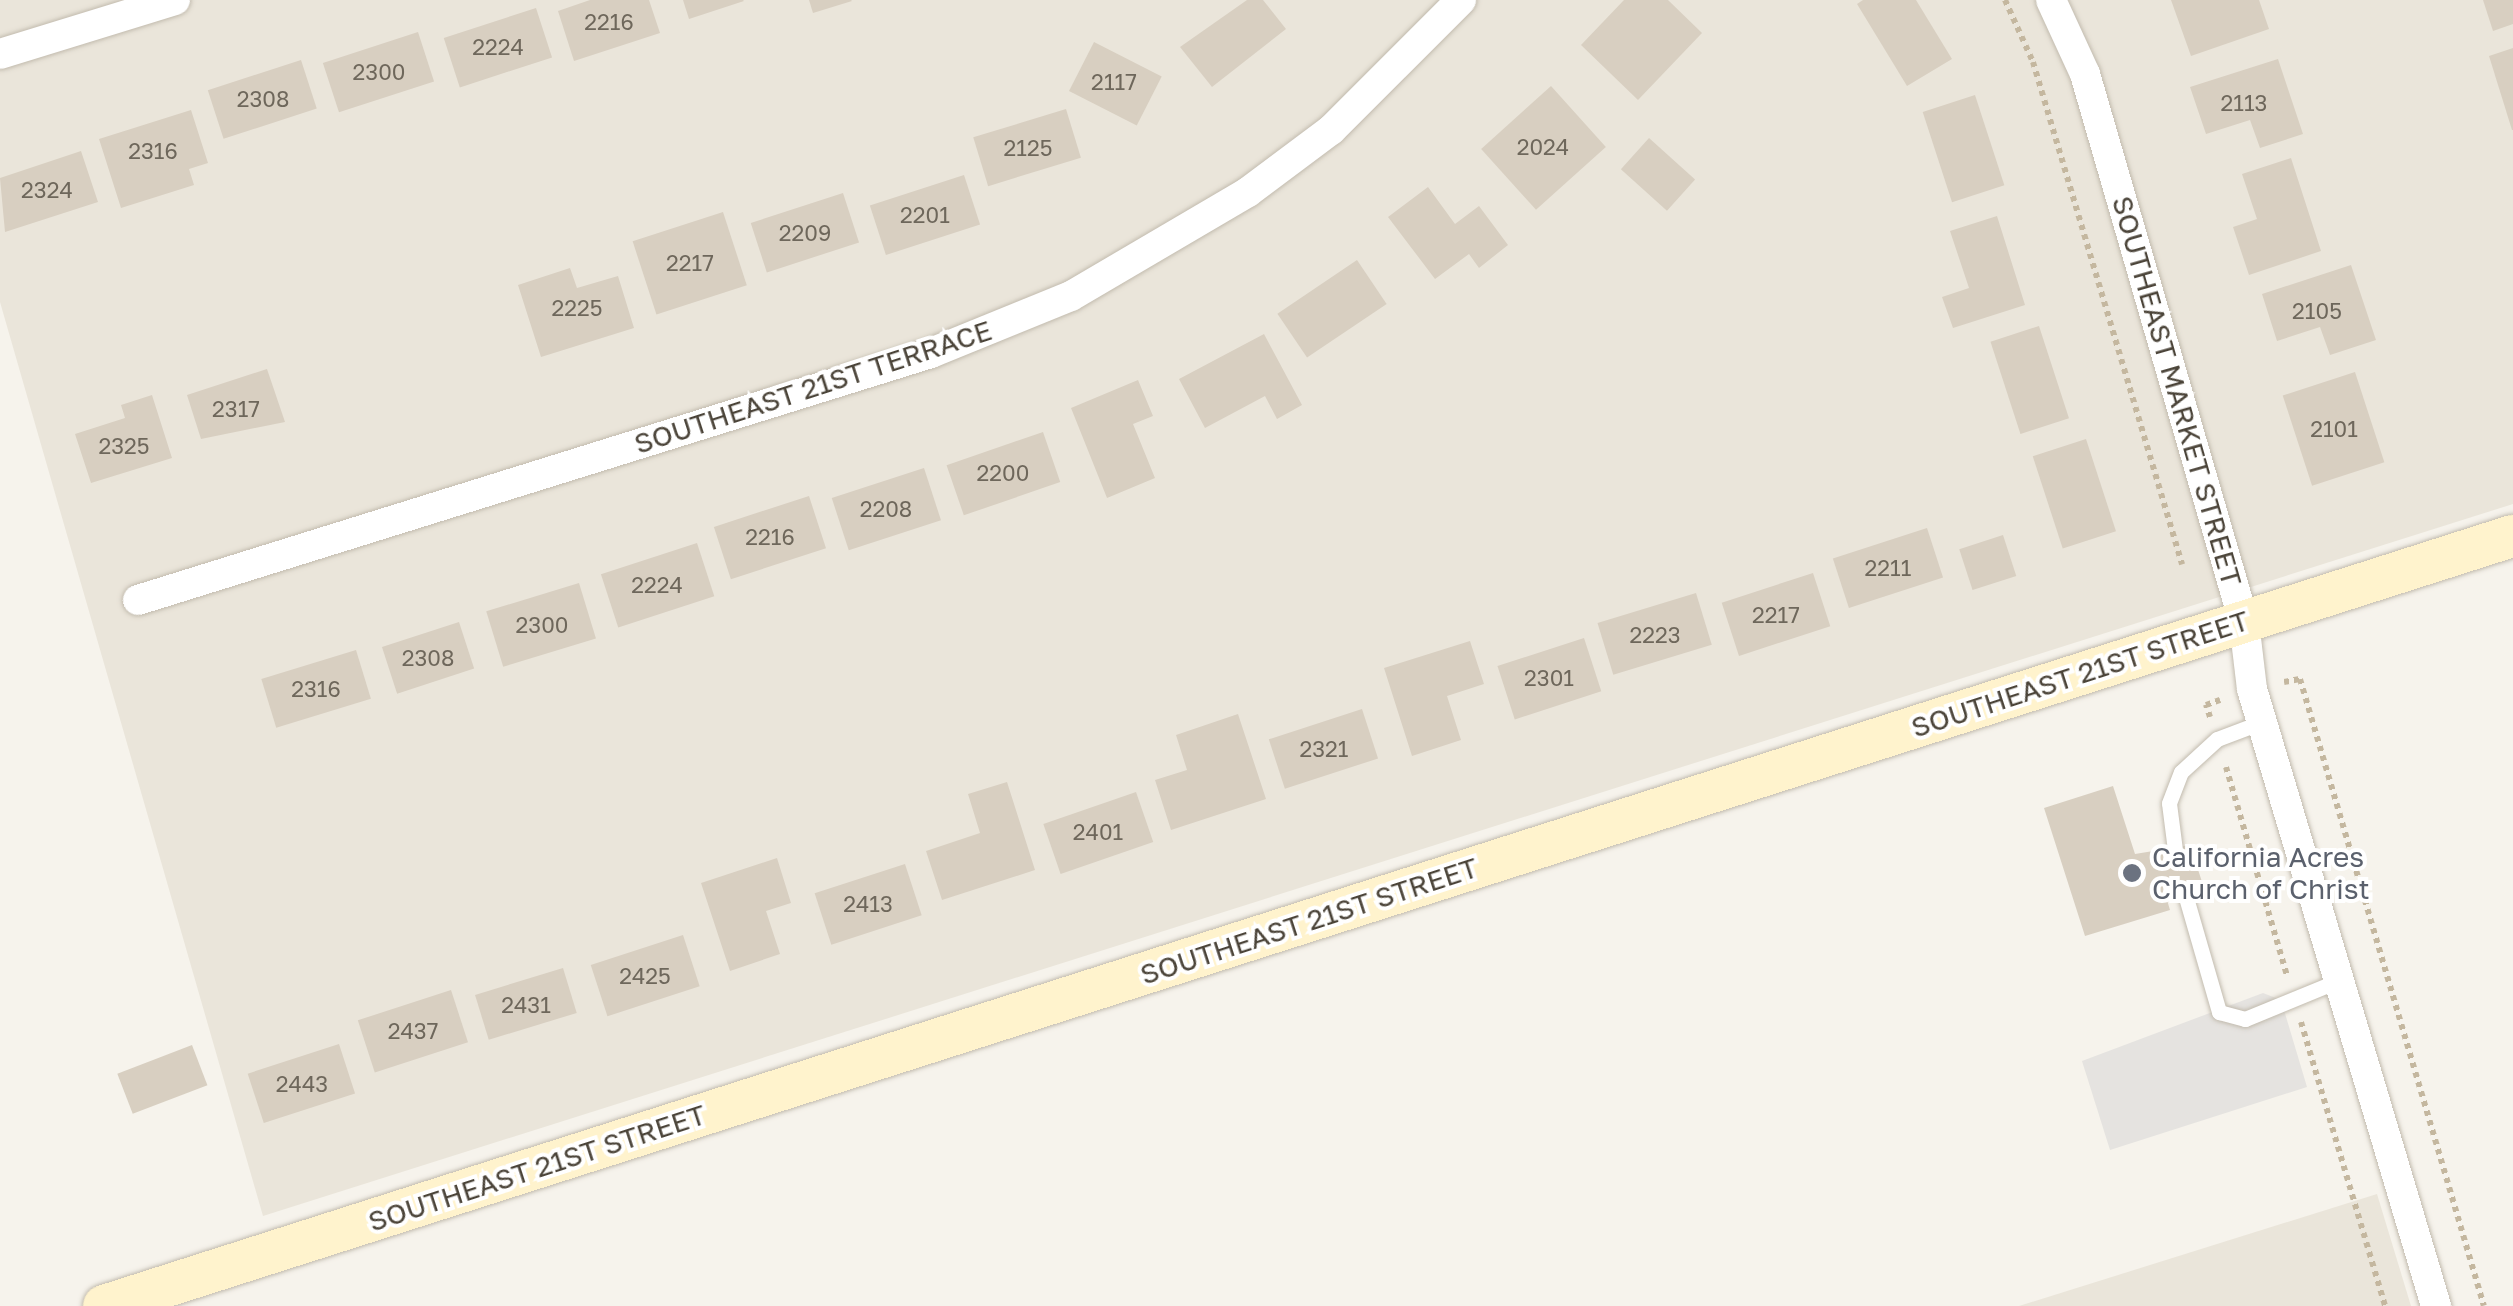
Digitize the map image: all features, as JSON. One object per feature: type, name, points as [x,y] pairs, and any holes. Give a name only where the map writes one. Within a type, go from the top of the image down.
[{"type":"street","points":[[0,54],[175,0]]},
{"type":"street","name":"SOUTHEAST 21ST TERRACE","points":[[138,600],[931,354],[1070,296],[1248,192],[1331,130],[1461,0]]},
{"type":"street","name":"SOUTHEAST MARKET STREET","points":[[2051,0],[2085,74],[2244,622],[2262,722],[2436,1306]]},
{"type":"street","name":"SOUTHEAST 21ST STREET","points":[[104,1306],[2513,536]]},
{"type":"lane","points":[[2175,850],[2169,803],[2181,772],[2217,739],[2262,722]]},
{"type":"lane","points":[[2186,894],[2219,1012],[2245,1019],[2340,980]]},
{"type":"path","points":[[2005,0],[2033,62],[2182,564]]},
{"type":"shaded area","points":[[0,0],[2513,0],[2513,504],[263,1216],[0,302]]},
{"type":"shaded area","points":[[2263,993],[2281,1000],[2307,1087],[2110,1150],[2082,1061]]},
{"type":"shaded area","points":[[2377,1194],[2411,1306],[2019,1306]]},
{"type":"building","points":[[590,0],[649,0],[660,33],[574,61],[558,11]]},
{"type":"building","points":[[683,0],[743,0],[744,1],[689,19]]},
{"type":"building","points":[[809,0],[851,0],[852,1],[813,13]]},
{"type":"building","points":[[1247,0],[1263,0],[1286,29],[1212,87],[1180,47]]},
{"type":"building","points":[[1624,0],[1668,0],[1702,33],[1638,100],[1581,45]]},
{"type":"building","points":[[1863,0],[1916,0],[1952,59],[1907,86],[1857,4]]},
{"type":"building","points":[[2171,0],[2259,0],[2269,29],[2191,56]]},
{"type":"building","points":[[2483,0],[2513,0],[2513,24],[2493,31]]},
{"type":"building","points":[[536,8],[552,57],[460,87],[444,38]]},
{"type":"building","points":[[418,32],[434,81],[339,112],[323,63]]},
{"type":"building","points":[[1094,42],[1162,77],[1137,126],[1069,91]]},
{"type":"building","points":[[2513,48],[2513,130],[2512,130],[2489,56]]},
{"type":"building","points":[[2278,59],[2303,134],[2260,148],[2250,120],[2206,134],[2190,87]]},
{"type":"building","points":[[301,60],[317,109],[224,139],[208,90]]},
{"type":"building","points":[[1551,86],[1606,147],[1536,210],[1481,149]]},
{"type":"building","points":[[1975,95],[2004,185],[1952,202],[1923,112]]},
{"type":"building","points":[[1066,109],[1081,158],[988,186],[973,137]]},
{"type":"building","points":[[191,110],[208,163],[189,169],[194,185],[121,208],[99,139]]},
{"type":"building","points":[[1649,138],[1695,179],[1667,211],[1621,169]]},
{"type":"building","points":[[81,151],[98,202],[5,232],[0,178]]},
{"type":"building","points":[[2291,158],[2321,251],[2249,275],[2233,227],[2257,219],[2242,174]]},
{"type":"building","points":[[964,175],[980,224],[886,255],[870,206]]},
{"type":"building","points":[[1428,187],[1455,224],[1479,206],[1508,245],[1479,268],[1469,254],[1435,279],[1388,217]]},
{"type":"building","points":[[843,193],[859,242],[767,272],[751,223]]},
{"type":"building","points":[[723,212],[747,285],[656,315],[633,241]]},
{"type":"building","points":[[1997,216],[2025,305],[1953,328],[1942,297],[1969,288],[1950,231]]},
{"type":"building","points":[[1357,260],[1387,304],[1307,358],[1277,314]]},
{"type":"building","points":[[2351,265],[2376,340],[2330,355],[2320,327],[2277,341],[2262,294]]},
{"type":"building","points":[[570,268],[577,288],[618,276],[634,328],[541,357],[518,285]]},
{"type":"building","points":[[2039,326],[2069,418],[2020,434],[1990,342]]},
{"type":"building","points":[[1264,334],[1302,405],[1277,419],[1265,396],[1205,428],[1179,379]]},
{"type":"building","points":[[267,369],[285,422],[201,439],[187,395]]},
{"type":"building","points":[[2355,372],[2384,462],[2312,486],[2283,395]]},
{"type":"building","points":[[1138,380],[1153,416],[1133,424],[1155,478],[1107,498],[1071,408]]},
{"type":"building","points":[[152,395],[172,458],[91,483],[75,434],[125,418],[121,405]]},
{"type":"building","points":[[1043,432],[1060,482],[964,515],[947,465]]},
{"type":"building","points":[[2086,439],[2116,531],[2063,549],[2033,456]]},
{"type":"building","points":[[924,468],[941,520],[849,550],[832,498]]},
{"type":"building","points":[[809,496],[826,548],[731,579],[714,527]]},
{"type":"building","points":[[1927,528],[1943,577],[1849,608],[1833,559]]},
{"type":"building","points":[[2003,535],[2016,576],[1973,590],[1959,549]]},
{"type":"building","points":[[697,543],[714,596],[618,627],[601,574]]},
{"type":"building","points":[[1813,573],[1830,626],[1739,656],[1722,603]]},
{"type":"building","points":[[579,583],[596,638],[503,667],[486,611]]},
{"type":"building","points":[[1696,593],[1712,645],[1613,675],[1598,623]]},
{"type":"building","points":[[459,622],[474,669],[397,694],[382,647]]},
{"type":"building","points":[[1584,638],[1601,691],[1515,719],[1497,666]]},
{"type":"building","points":[[1470,641],[1484,684],[1447,696],[1461,740],[1412,756],[1384,668]]},
{"type":"building","points":[[356,650],[371,699],[276,728],[261,679]]},
{"type":"building","points":[[1362,709],[1378,758],[1285,789],[1269,739]]},
{"type":"building","points":[[1238,714],[1266,799],[1171,830],[1155,780],[1187,770],[1176,735]]},
{"type":"building","points":[[1007,782],[1035,870],[942,900],[926,851],[980,833],[968,794]]},
{"type":"building","name":"California Acres Church of Christ","points":[[2113,786],[2135,854],[2190,845],[2204,888],[2167,900],[2170,910],[2085,936],[2044,808]]},
{"type":"building","points":[[1136,792],[1153,842],[1061,874],[1043,824]]},
{"type":"building","points":[[777,858],[791,903],[766,911],[780,954],[730,971],[701,883]]},
{"type":"building","points":[[905,864],[922,915],[831,945],[815,893]]},
{"type":"building","points":[[683,935],[700,986],[607,1016],[591,965]]},
{"type":"building","points":[[563,968],[577,1013],[489,1040],[475,995]]},
{"type":"building","points":[[451,990],[468,1042],[375,1073],[358,1020]]},
{"type":"building","points":[[339,1044],[355,1093],[264,1123],[248,1074]]},
{"type":"building","points":[[192,1045],[207,1085],[133,1114],[117,1074]]},
{"type":"place","name":"California Acres Church of Christ","points":[[2132,873]]}]
